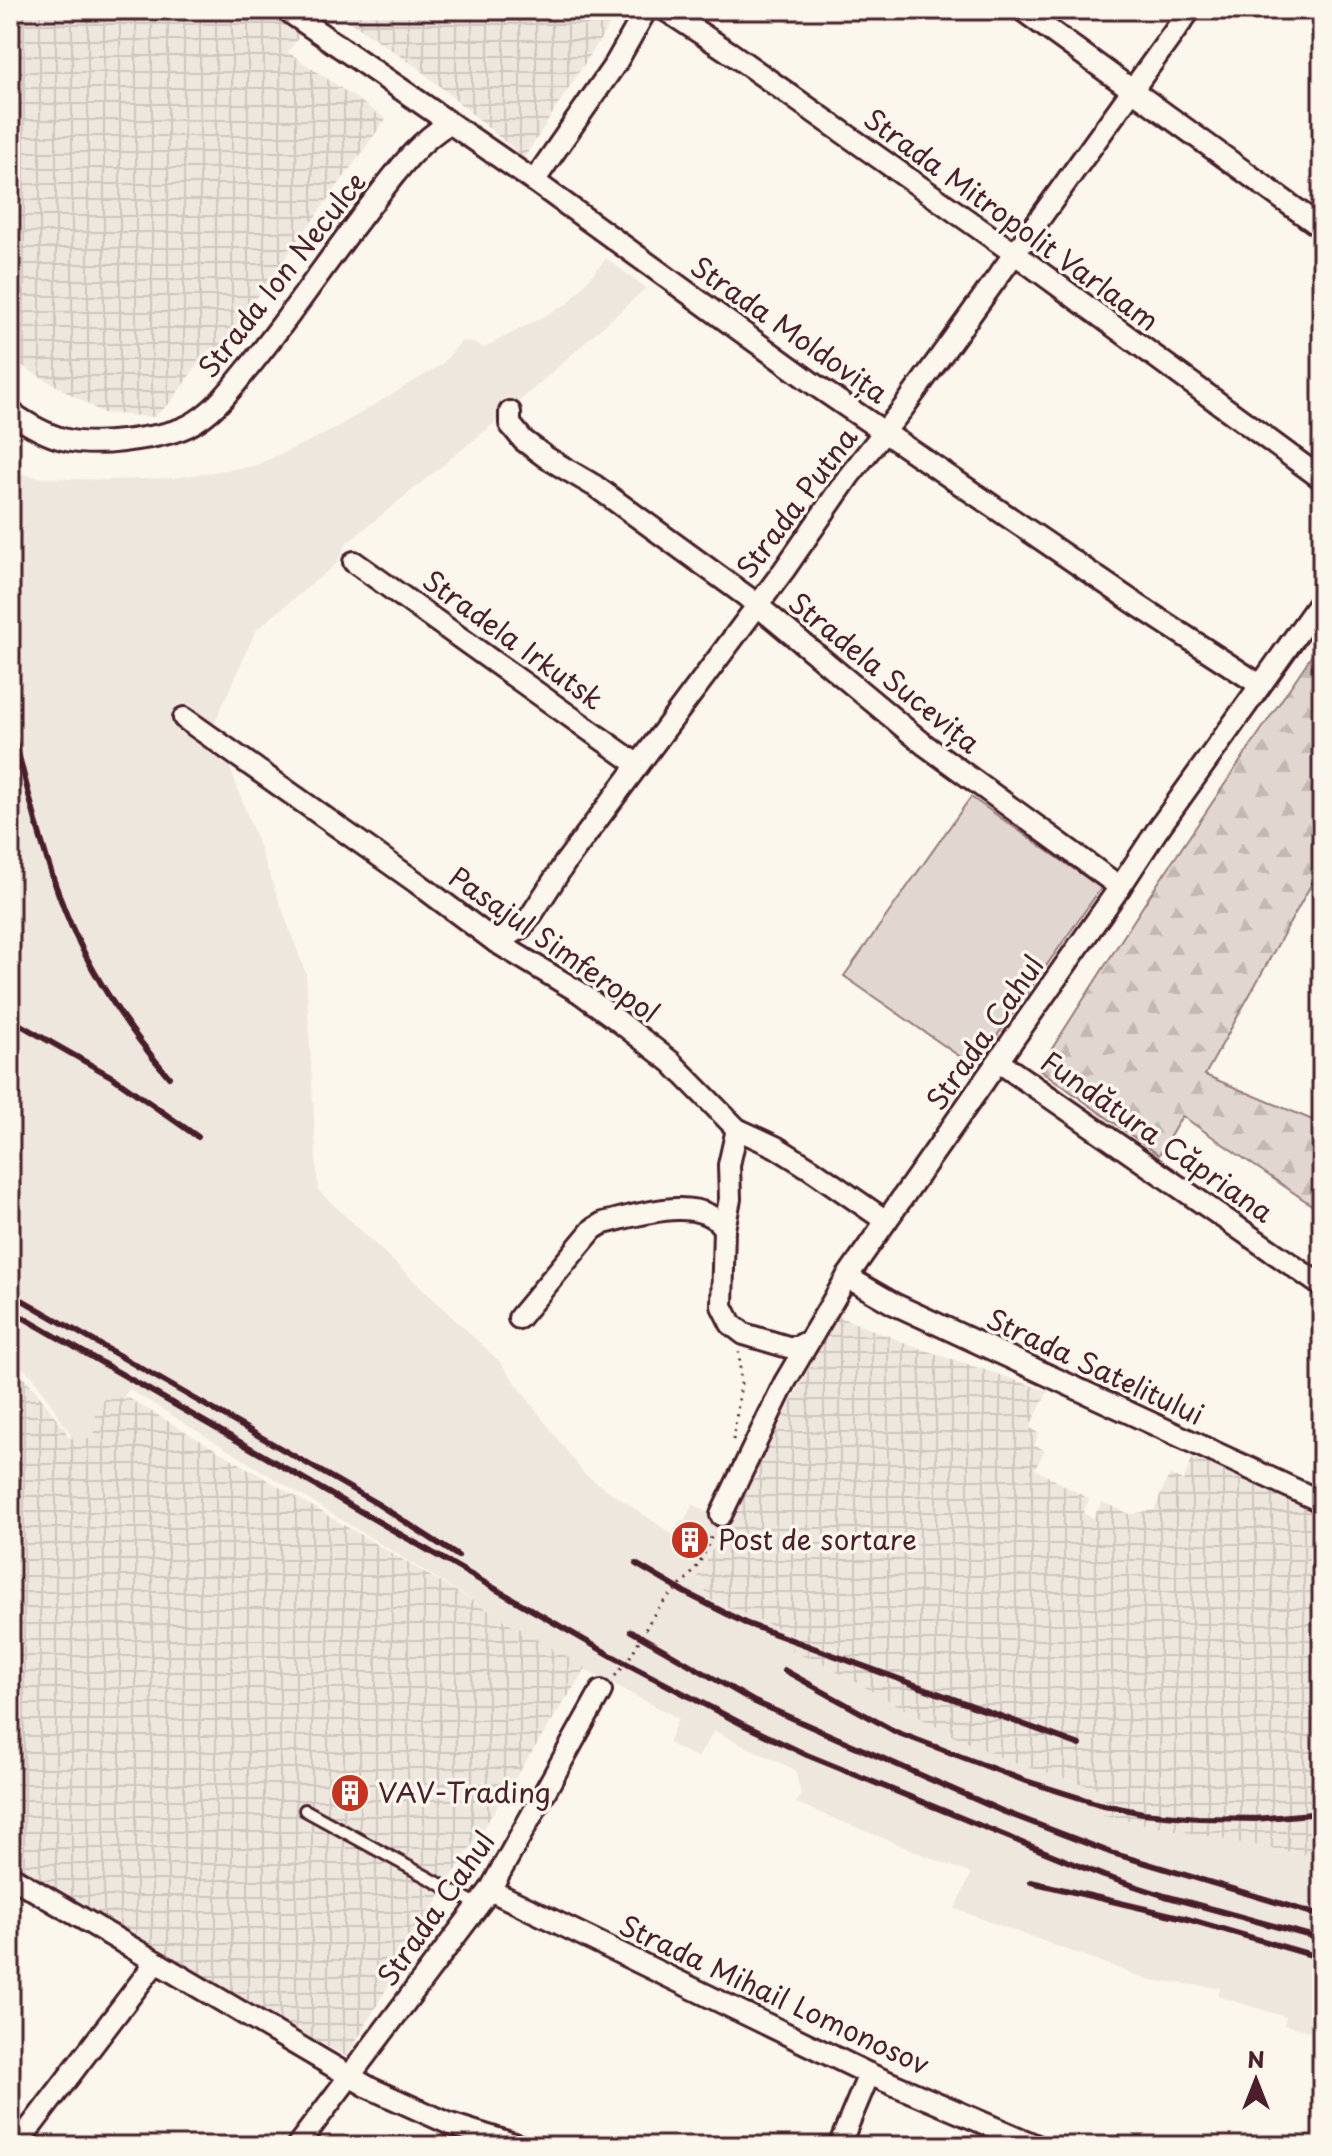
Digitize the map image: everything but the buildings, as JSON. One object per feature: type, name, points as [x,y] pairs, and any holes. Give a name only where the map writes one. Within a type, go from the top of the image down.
[{"type":"street","points":[[534,181],[609,74],[646,10]]},
{"type":"street","name":"Strada Mitropolit Varlaam","points":[[665,10],[1014,253],[1322,479]]},
{"type":"street","points":[[1022,10],[1322,228]]},
{"type":"street","name":"Strada Putna","points":[[496,942],[522,927],[530,917],[555,877],[885,432],[1190,10]]},
{"type":"street","name":"Strada Moldovița","points":[[292,14],[534,181],[678,287],[885,432],[1260,685]]},
{"type":"street","name":"Strada Ion Neculce","points":[[10,412],[42,432],[82,444],[140,439],[175,431],[201,418],[217,405],[268,346],[334,250],[411,152],[428,136],[448,124]]},
{"type":"street","name":"Stradela Sucevița","points":[[510,412],[510,424],[535,449],[608,495],[756,606],[925,745],[1120,887]]},
{"type":"street","name":"Stradela Irkutsk","points":[[354,562],[638,765]]},
{"type":"street","name":"Strada Cahul","points":[[721,1515],[807,1342],[847,1277],[1322,599]]},
{"type":"street","name":"Pasajul Simferopol","points":[[184,718],[496,942],[579,992],[671,1062],[737,1129],[776,1147],[886,1221]]},
{"type":"street","name":"Fundătura Căpriana","points":[[999,1062],[1322,1286]]},
{"type":"street","points":[[737,1129],[729,1165],[730,1206],[724,1229],[722,1306],[736,1329],[750,1337],[797,1347],[807,1342]]},
{"type":"street","points":[[519,1318],[593,1229],[603,1223],[690,1208],[713,1216],[724,1229]]},
{"type":"street","name":"Strada Satelitului","points":[[847,1277],[894,1304],[1322,1502]]},
{"type":"street","name":"Strada Cahul","points":[[297,2146],[484,1898],[552,1784],[601,1691]]},
{"type":"street","points":[[10,1876],[399,2102],[450,2124],[520,2146]]},
{"type":"street","name":"Strada Mihail Lomonosov","points":[[484,1898],[869,2074],[1037,2146]]},
{"type":"street","points":[[10,2141],[16,2146],[156,1962]]},
{"type":"street","points":[[839,2146],[869,2074]]},
{"type":"lane","points":[[305,1810],[484,1898]]},
{"type":"path","points":[[736,1329],[741,1384],[732,1447],[741,1474]]},
{"type":"path","points":[[601,1691],[627,1664],[654,1615],[696,1569],[721,1515]]},
{"type":"shaded area","points":[[10,10],[318,10],[288,52],[386,119],[216,354],[208,350],[170,403],[154,417],[103,413],[10,359]]},
{"type":"shaded area","points":[[333,10],[619,10],[524,158],[418,68]]},
{"type":"shaded area","points":[[606,258],[646,288],[497,421],[346,544],[337,563],[256,630],[214,724],[306,974],[318,1190],[500,1362],[584,1474],[672,1534],[693,1504],[724,1523],[697,1578],[711,1600],[796,1636],[791,1651],[821,1663],[951,1735],[1011,1762],[1107,1791],[1104,1816],[1322,1858],[1322,2034],[1284,2025],[1286,2017],[1218,1996],[1220,1988],[1150,1980],[955,1909],[971,1874],[796,1803],[801,1795],[795,1770],[714,1731],[698,1758],[668,1743],[678,1718],[587,1671],[129,1389],[95,1437],[59,1457],[71,1435],[34,1378],[10,1357],[10,472],[43,478],[108,480],[173,478],[254,466],[327,433],[441,365],[462,341],[484,348],[569,303]]},
{"type":"shaded area","points":[[837,1316],[919,1348],[1048,1391],[1030,1427],[1039,1434],[1034,1445],[1045,1450],[1035,1469],[1089,1499],[1083,1513],[1093,1518],[1102,1502],[1130,1514],[1154,1510],[1169,1475],[1183,1481],[1197,1448],[1322,1503],[1322,1858],[1103,1816],[1107,1791],[1011,1762],[951,1735],[821,1663],[790,1651],[796,1636],[711,1600],[697,1578]]},
{"type":"shaded area","points":[[10,1367],[27,1380],[69,1438],[88,1438],[99,1427],[94,1414],[107,1395],[111,1393],[122,1399],[125,1396],[586,1668],[449,1881],[347,2057],[10,1877]]},
{"type":"green space","points":[[1322,640],[1322,865],[1205,1075],[1322,1124],[1322,1212],[1182,1116],[1159,1155],[1039,1069],[1152,892]]},
{"type":"green space","points":[[971,797],[1101,888],[975,1067],[844,976]]},
{"type":"railway","points":[[10,722],[49,865],[75,934],[110,998],[169,1077]]},
{"type":"railway","points":[[10,1019],[114,1078],[198,1137]]},
{"type":"railway","points":[[10,1293],[376,1503],[458,1556]]},
{"type":"railway","points":[[10,1310],[612,1656],[742,1724],[807,1755],[1104,1876],[1322,1939]]},
{"type":"railway","points":[[636,1564],[745,1623],[1080,1745]]},
{"type":"railway","points":[[631,1631],[755,1702],[1002,1811],[1112,1853],[1322,1916]]},
{"type":"railway","points":[[784,1670],[896,1732],[1023,1780],[1099,1804],[1143,1813],[1198,1818],[1255,1819],[1322,1813]]},
{"type":"railway","points":[[1031,1882],[1184,1918],[1322,1958]]},
{"type":"place","name":"Post de sortare","points":[[690,1540]]},
{"type":"place","name":"VAV-Trading","points":[[350,1793]]}]
